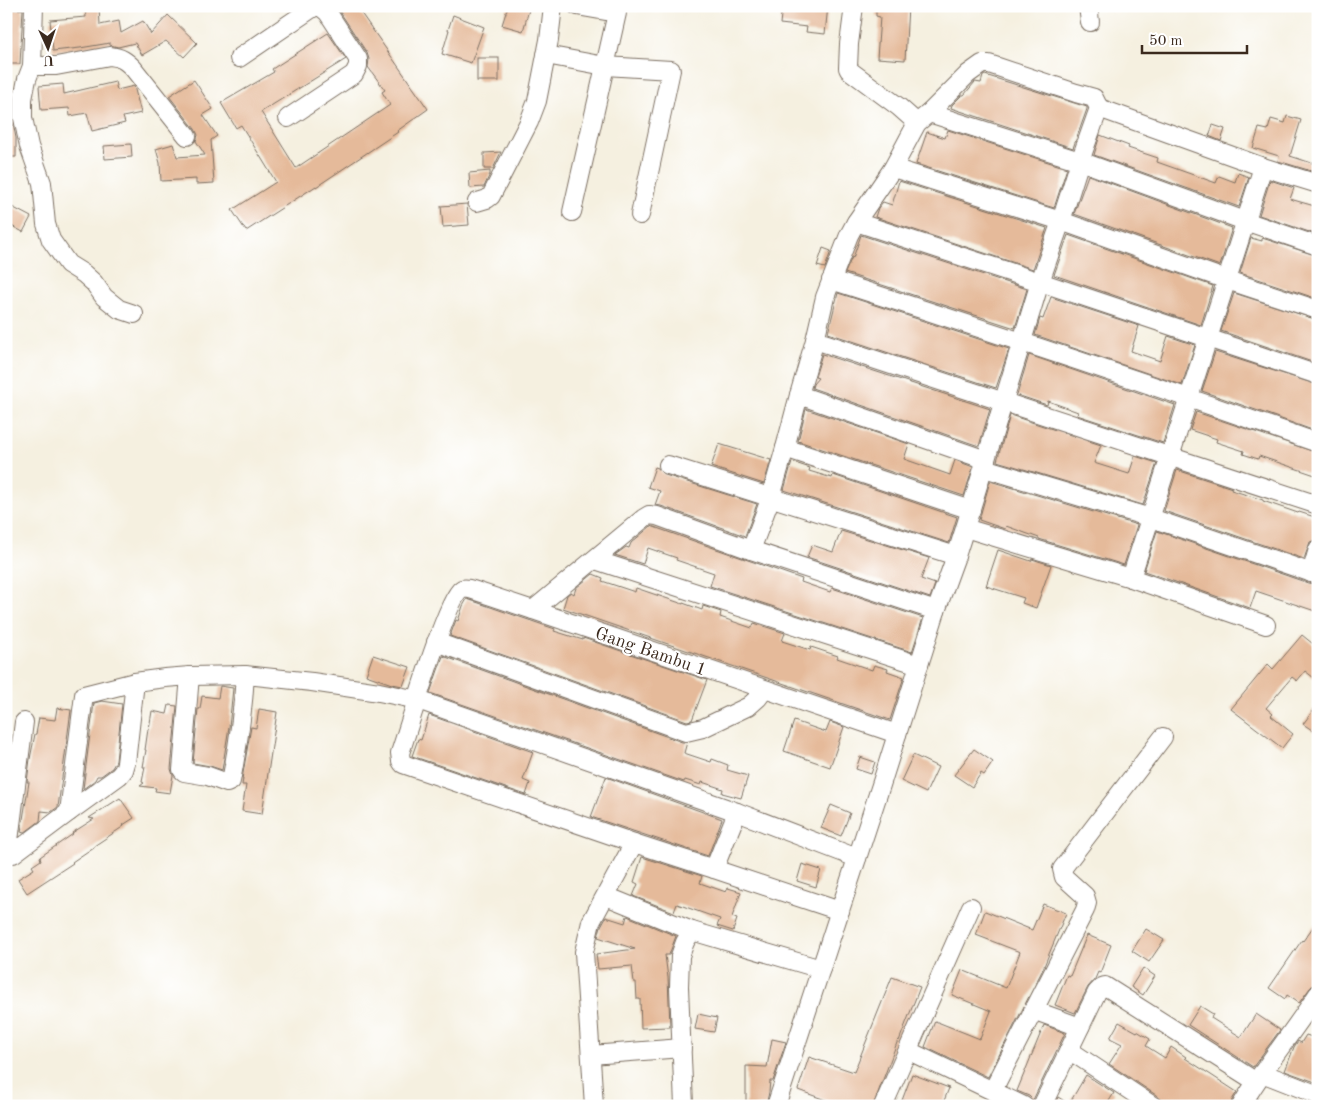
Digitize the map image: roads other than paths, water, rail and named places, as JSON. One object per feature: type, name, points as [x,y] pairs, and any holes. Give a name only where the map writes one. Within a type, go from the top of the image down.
[{"type":"street","points":[[34,6],[32,66],[27,79],[23,118],[29,146],[42,183],[46,224],[51,240],[68,264],[94,283],[104,297],[119,309],[134,314]]},
{"type":"street","points":[[477,202],[491,196],[529,122],[537,101],[553,6]]},
{"type":"street","points":[[572,212],[617,13],[578,6]]},
{"type":"street","points":[[854,6],[848,68],[899,107],[923,118],[1080,161],[1318,246]]},
{"type":"street","points":[[239,58],[301,10],[321,7],[328,13],[358,59],[358,66],[354,74],[288,118]]},
{"type":"street","points":[[546,55],[605,66],[671,70],[640,216]]},
{"type":"street","points":[[32,66],[56,66],[110,56],[119,57],[133,68],[187,136]]},
{"type":"street","points":[[751,550],[771,498],[825,297],[849,235],[894,168],[923,118],[964,77],[982,64],[989,64],[1094,98],[1099,108],[1263,167],[1318,184]]},
{"type":"street","points":[[776,1106],[936,611],[971,510],[1040,282],[1099,108]]},
{"type":"street","points":[[1131,578],[1263,167]]},
{"type":"street","points":[[894,168],[1062,221],[1226,280],[1318,310]]},
{"type":"street","points":[[856,222],[1318,375]]},
{"type":"street","points":[[831,280],[1021,341],[1318,443]]},
{"type":"street","points":[[815,340],[1318,505]]},
{"type":"street","points":[[799,395],[985,464],[1314,574],[1318,549]]},
{"type":"street","points":[[785,448],[971,510]]},
{"type":"street","points":[[668,466],[956,556]]},
{"type":"street","points":[[533,610],[644,518],[657,516],[751,550],[936,611]]},
{"type":"street","points":[[965,528],[1131,578],[1266,625]]},
{"type":"street","points":[[594,560],[919,665]]},
{"type":"street","name":"Gang Bambu 1","points":[[436,642],[457,594],[462,589],[467,588],[897,734]]},
{"type":"street","points":[[764,690],[749,706],[703,728],[686,732],[436,642],[400,753],[400,761],[403,764],[634,843],[840,911]]},
{"type":"street","points":[[190,676],[182,770],[227,783],[232,781],[239,742],[244,707],[245,674]]},
{"type":"street","points":[[68,812],[84,696],[135,682],[190,676],[245,674],[379,692],[418,700],[737,812],[857,858]]},
{"type":"street","points":[[24,722],[8,849],[10,854],[13,854],[119,776],[124,770],[135,682]]},
{"type":"street","points":[[993,1090],[1085,910],[1087,903],[1085,896],[1064,877],[1062,869],[1162,737]]},
{"type":"street","points":[[714,869],[737,812]]},
{"type":"street","points":[[594,1106],[584,952],[591,922],[634,843]]},
{"type":"street","points":[[606,896],[692,931],[821,969]]},
{"type":"street","points":[[883,1106],[971,908]]},
{"type":"street","points":[[684,1106],[679,987],[680,956],[685,942],[692,931]]},
{"type":"street","points":[[1042,1106],[1097,992],[1105,986],[1259,1077],[1318,1095]]},
{"type":"street","points":[[1241,1106],[1259,1077],[1312,1014],[1318,994]]},
{"type":"street","points":[[1033,1010],[1080,1027]]},
{"type":"street","points":[[591,1055],[682,1048]]},
{"type":"street","points":[[908,1050],[1024,1106]]},
{"type":"street","points":[[1069,1050],[1153,1106]]}]
